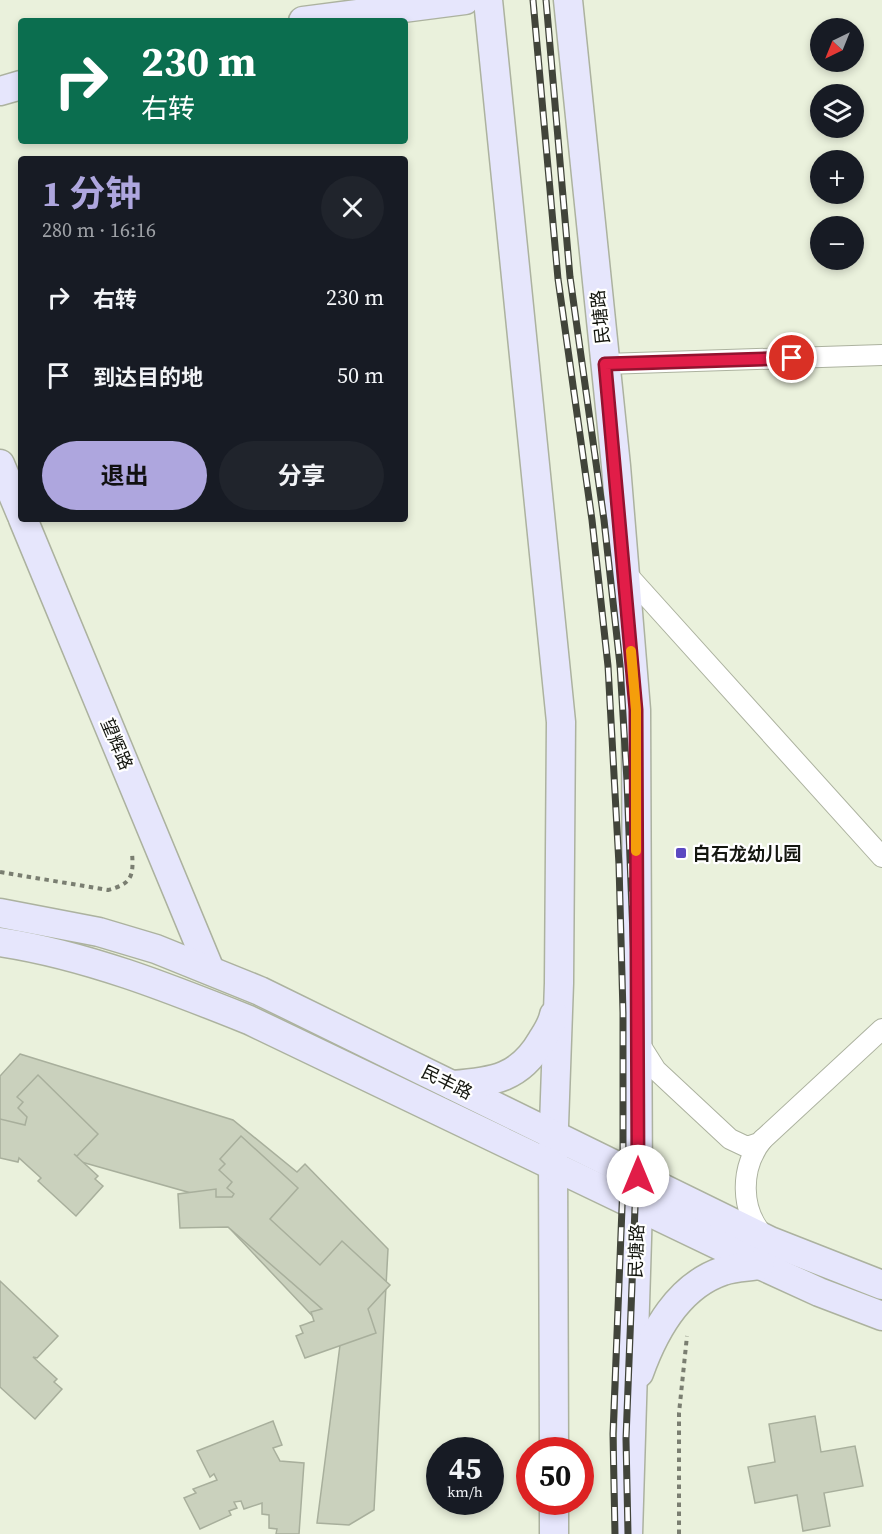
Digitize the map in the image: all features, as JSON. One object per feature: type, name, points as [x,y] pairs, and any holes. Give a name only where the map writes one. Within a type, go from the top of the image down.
[{"type":"main road","points":[[326,18],[465,0]]},
{"type":"main road","points":[[488,0],[561,722],[560,983],[553,1165],[554,1437]]},
{"type":"main road","name":"民塘路","points":[[568,0],[605,364],[636,710],[638,1206],[628,1534]]},
{"type":"main road","points":[[0,91],[18,86]]},
{"type":"main road","points":[[0,464],[18,507]]},
{"type":"main road","name":"望辉路","points":[[24,522],[210,970]]},
{"type":"main road","name":"民丰路","points":[[0,913],[99,932],[210,970],[260,991],[638,1176],[765,1253],[819,1292],[882,1316]]},
{"type":"main road","name":"民丰路","points":[[0,942],[74,958],[165,986],[249,1020],[638,1206],[765,1253],[882,1285]]},
{"type":"main road","points":[[452,1085],[480,1083],[507,1076],[531,1059],[552,1023],[560,983]]},
{"type":"main road","points":[[632,1394],[649,1344],[668,1312],[696,1285],[765,1253]]},
{"type":"main road","points":[[554,1515],[554,1534]]},
{"type":"street","points":[[605,364],[882,355]]},
{"type":"street","points":[[624,571],[882,857]]},
{"type":"street","points":[[637,1037],[647,1060],[656,1070],[734,1143],[751,1147],[765,1137],[882,1029]]},
{"type":"street","points":[[765,1137],[749,1161],[746,1183],[752,1220],[765,1253]]},
{"type":"path","points":[[0,872],[108,890],[125,885]]},
{"type":"path","points":[[679,1534],[679,1413],[687,1334]]},
{"type":"building","points":[[20,1054],[233,1120],[297,1172],[305,1164],[388,1249],[374,1510],[349,1525],[317,1523],[340,1345],[198,1195],[0,1139],[0,1076]]},
{"type":"building","points":[[38,1075],[98,1134],[77,1156],[74,1154],[98,1176],[95,1179],[103,1186],[76,1216],[38,1181],[41,1178],[19,1158],[18,1162],[0,1158],[0,1119],[25,1125],[27,1117],[18,1108],[23,1102],[17,1097]]},
{"type":"building","points":[[241,1136],[298,1188],[270,1219],[320,1265],[342,1241],[390,1285],[368,1309],[376,1333],[305,1358],[296,1336],[303,1333],[300,1326],[314,1321],[311,1312],[322,1309],[228,1227],[180,1228],[178,1194],[216,1189],[216,1197],[232,1197],[234,1194],[227,1188],[232,1182],[219,1170],[225,1164],[220,1159]]},
{"type":"building","points":[[0,1281],[58,1336],[37,1358],[33,1357],[57,1379],[54,1382],[62,1389],[35,1419],[0,1387]]},
{"type":"building","points":[[815,1416],[821,1452],[855,1446],[863,1486],[824,1493],[830,1526],[803,1531],[797,1495],[755,1503],[748,1467],[775,1462],[769,1424]]},
{"type":"building","points":[[273,1421],[282,1445],[273,1448],[280,1461],[304,1463],[299,1534],[276,1534],[277,1529],[269,1528],[269,1515],[262,1514],[262,1503],[244,1509],[241,1501],[234,1502],[237,1508],[229,1511],[231,1515],[200,1529],[184,1498],[196,1493],[193,1489],[217,1480],[214,1474],[210,1477],[197,1451]]},
{"type":"railway","points":[[533,0],[558,279],[592,520],[608,666],[619,865],[623,1013],[623,1183],[613,1434],[615,1534]]},
{"type":"railway","points":[[546,0],[570,277],[604,520],[620,665],[627,781],[636,1013],[636,1182],[626,1439],[628,1534]]},
{"type":"slow traffic","points":[[631,651],[636,710],[636,851]]},
{"type":"place","name":"白石龙幼儿园","points":[[681,853]]},
{"type":"route","points":[[638,1176],[636,710],[616,466],[605,364],[792,358]]}]
